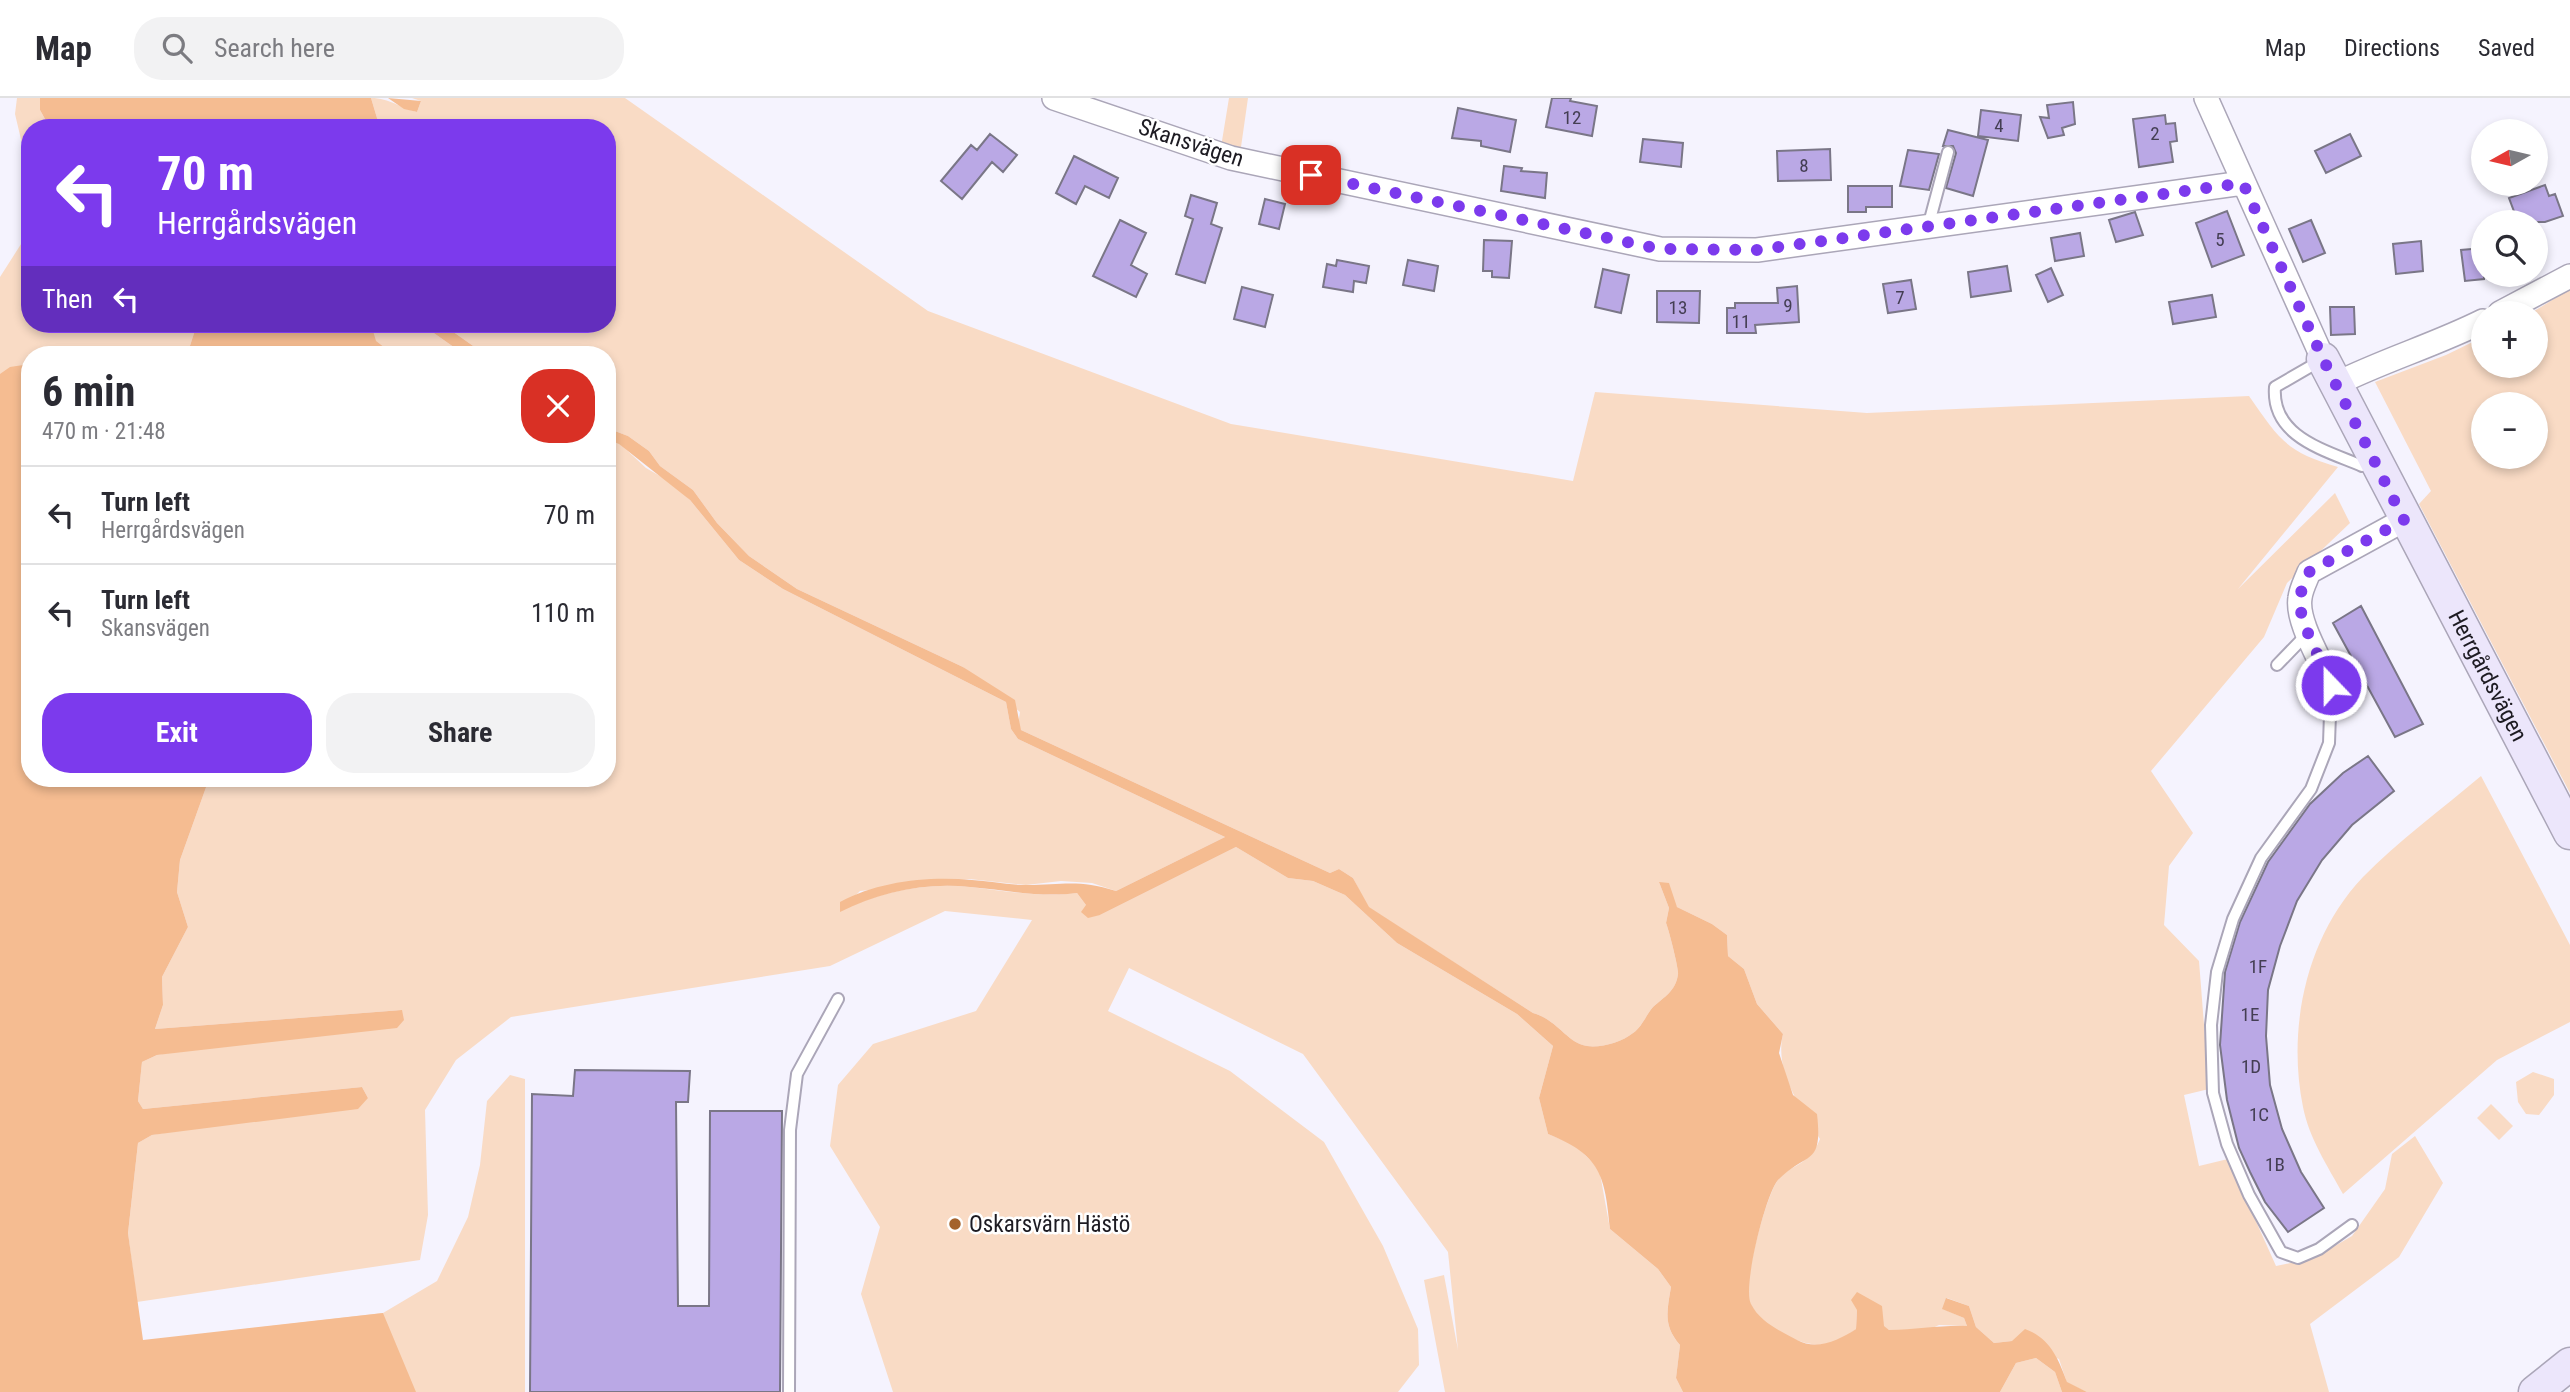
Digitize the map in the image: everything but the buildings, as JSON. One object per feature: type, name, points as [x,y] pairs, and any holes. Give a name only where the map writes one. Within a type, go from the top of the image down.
[{"type":"street","name":"Skansvägen","points":[[1054,98],[1231,159],[1660,249],[1757,250],[2243,183]]},
{"type":"street","name":"Herrgårdsvägen","points":[[2206,98],[2330,372],[2404,520],[2570,833]]},
{"type":"street","points":[[2523,301],[2570,276]]},
{"type":"street","points":[[2330,372],[2379,363],[2448,339],[2471,327]]},
{"type":"street","points":[[2331,685],[2317,649],[2307,634],[2299,599],[2309,572],[2404,520]]},
{"type":"street","points":[[2535,1392],[2570,1364]]},
{"type":"lane","points":[[1928,228],[1948,152]]},
{"type":"lane","points":[[2330,372],[2275,387],[2274,402],[2278,416],[2288,430],[2306,442],[2362,466],[2375,460]]},
{"type":"lane","points":[[2277,664],[2307,634]]},
{"type":"lane","points":[[2331,685],[2329,743],[2311,789],[2261,858],[2233,919],[2217,972],[2211,1025],[2213,1093],[2227,1144],[2238,1170],[2281,1252],[2298,1258],[2319,1249],[2352,1224]]},
{"type":"lane","points":[[789,1392],[790,1130],[794,1096],[797,1074],[838,999]]},
{"type":"shaded area","points":[[17,98],[40,98],[40,110],[45,119],[21,119],[21,139],[15,114]]},
{"type":"shaded area","points":[[40,98],[371,98],[377,119],[45,119],[40,110]]},
{"type":"shaded area","points":[[371,98],[417,112],[421,101],[412,98],[625,98],[928,311],[1231,424],[1573,481],[1595,392],[1867,413],[2249,396],[2285,442],[2306,456],[2338,467],[2238,589],[2335,493],[2350,523],[2287,583],[2264,637],[2151,771],[2193,833],[2169,866],[2164,925],[2199,961],[2209,1089],[2184,1095],[2199,1166],[2228,1159],[2276,1266],[2314,1258],[2352,1236],[2385,1189],[2392,1154],[2415,1136],[2443,1183],[2399,1257],[2310,1324],[2329,1392],[2087,1392],[2067,1383],[2059,1359],[2012,1341],[1994,1343],[1976,1327],[1969,1306],[1947,1298],[1943,1309],[1964,1318],[1967,1326],[1939,1325],[1928,1330],[1889,1330],[1857,1310],[1856,1329],[1833,1343],[1810,1344],[1774,1329],[1756,1313],[1750,1303],[1749,1279],[1756,1243],[1776,1183],[1786,1172],[1810,1156],[1820,1139],[1791,1089],[1786,1075],[1782,1062],[1783,1034],[1757,1004],[1744,969],[1728,956],[1727,935],[1712,924],[1677,907],[1659,882],[1669,908],[1666,923],[1678,971],[1675,985],[1653,1007],[1639,1028],[1628,1036],[1605,1045],[1580,1044],[1542,1016],[1533,1013],[1368,907],[1353,878],[1339,869],[1330,873],[1021,730],[1018,725],[1020,712],[963,667],[797,589],[749,556],[717,523],[693,490],[660,466],[649,451],[628,436],[616,431],[616,346],[473,346],[455,333],[616,333],[616,119],[377,119]]},
{"type":"shaded area","points":[[388,98],[421,101],[417,112],[404,109]]},
{"type":"shaded area","points":[[1229,98],[1248,98],[1240,154],[1221,147]]},
{"type":"shaded area","points":[[21,244],[21,333],[194,333],[190,346],[21,346],[21,407],[0,432],[0,277]]},
{"type":"shaded area","points":[[2570,289],[2570,793],[2419,504],[2431,491],[2375,382],[2471,343],[2471,378],[2548,378],[2548,303]]},
{"type":"shaded area","points":[[194,333],[374,333],[376,341],[382,346],[190,346]]},
{"type":"shaded area","points":[[372,333],[434,333],[452,346],[380,346]]},
{"type":"shaded area","points":[[434,333],[455,333],[473,346],[452,346]]},
{"type":"shaded area","points":[[21,365],[21,787],[206,787],[180,860],[177,892],[188,927],[162,977],[163,1005],[155,1029],[402,1010],[404,1020],[397,1028],[157,1055],[142,1062],[138,1101],[143,1109],[362,1087],[368,1098],[358,1109],[152,1135],[138,1143],[128,1233],[143,1340],[383,1313],[416,1392],[0,1392],[0,374],[10,367]]},
{"type":"shaded area","points":[[616,431],[628,436],[649,451],[660,466],[693,490],[717,523],[749,556],[797,589],[963,667],[1015,700],[1021,730],[1330,873],[1339,869],[1353,878],[1369,907],[1533,1013],[1542,1016],[1580,1044],[1605,1045],[1628,1036],[1639,1028],[1653,1007],[1675,985],[1678,971],[1666,923],[1669,908],[1659,882],[1669,883],[1677,907],[1712,924],[1727,935],[1728,956],[1744,969],[1757,1004],[1783,1034],[1779,1053],[1793,1095],[1817,1114],[1818,1143],[1815,1151],[1778,1180],[1767,1203],[1752,1261],[1749,1295],[1755,1310],[1771,1325],[1797,1340],[1820,1344],[1856,1329],[1857,1310],[1851,1300],[1857,1292],[1882,1306],[1884,1326],[1889,1330],[1967,1326],[1964,1318],[1942,1309],[1946,1298],[1969,1306],[1976,1327],[1994,1343],[2012,1341],[2025,1329],[2034,1333],[2052,1350],[2067,1382],[2087,1392],[2062,1392],[2055,1372],[2036,1358],[2016,1363],[2000,1392],[1683,1392],[1676,1378],[1680,1345],[1671,1331],[1668,1318],[1671,1287],[1658,1269],[1610,1229],[1602,1181],[1590,1159],[1566,1142],[1548,1134],[1539,1098],[1553,1046],[1517,1014],[1397,943],[1345,895],[1313,881],[1288,878],[1236,847],[1100,915],[1088,918],[1081,912],[1086,905],[1077,893],[1037,894],[953,886],[903,890],[840,912],[840,902],[855,895],[887,885],[921,880],[955,879],[1019,885],[1081,884],[1116,891],[1225,837],[1018,739],[1011,729],[1006,702],[783,589],[739,560],[690,500],[616,443]]},
{"type":"shaded area","points":[[616,442],[619,443],[646,468],[672,483],[690,500],[739,560],[783,589],[1006,702],[1011,729],[1018,739],[1225,837],[1116,891],[1092,883],[1061,881],[1026,885],[969,879],[860,891],[840,911],[903,890],[953,886],[1037,894],[1077,893],[1086,905],[1100,915],[1236,847],[1288,878],[1313,881],[1345,895],[1397,943],[1517,1014],[1553,1046],[1539,1098],[1548,1134],[1573,1144],[1599,1168],[1610,1229],[1658,1269],[1671,1287],[1668,1317],[1671,1331],[1680,1345],[1676,1378],[1683,1392],[1445,1392],[1424,1280],[1444,1275],[1458,1350],[1448,1252],[1303,1054],[1129,968],[1108,1011],[1230,1071],[1324,1142],[1383,1246],[1418,1329],[1419,1365],[1398,1392],[893,1392],[861,1294],[880,1227],[830,1146],[838,1085],[873,1044],[976,1011],[1032,920],[945,911],[830,966],[511,1017],[456,1060],[425,1110],[428,1215],[420,1260],[137,1302],[128,1233],[138,1143],[152,1135],[368,1098],[362,1087],[143,1109],[138,1101],[142,1062],[157,1055],[402,1010],[155,1029],[163,1005],[162,977],[188,927],[177,892],[180,860],[206,787],[616,787]]},
{"type":"shaded area","points":[[2481,776],[2570,945],[2570,1022],[2497,1060],[2343,1194],[2310,1130],[2303,1107],[2299,1077],[2300,1015],[2315,955],[2327,927],[2343,901],[2363,877],[2405,838]]},
{"type":"shaded area","points":[[2533,1072],[2554,1079],[2554,1095],[2539,1115],[2526,1114],[2518,1102],[2516,1082]]},
{"type":"shaded area","points":[[510,1075],[525,1079],[525,1392],[159,1392],[143,1341],[383,1313],[437,1281],[468,1217],[480,1165],[487,1101]]},
{"type":"shaded area","points":[[2491,1104],[2513,1126],[2499,1140],[2477,1118]]},
{"type":"shaded area","points":[[2036,1358],[2055,1372],[2062,1392],[2000,1392],[2016,1363]]},
{"type":"place","name":"Oskarsvärn Hästö","points":[[955,1224]]},
{"type":"route","points":[[1311,175],[1660,249],[1757,250],[2243,183],[2323,359],[2404,520],[2309,572],[2299,599],[2307,634],[2317,649],[2331,685]]}]
